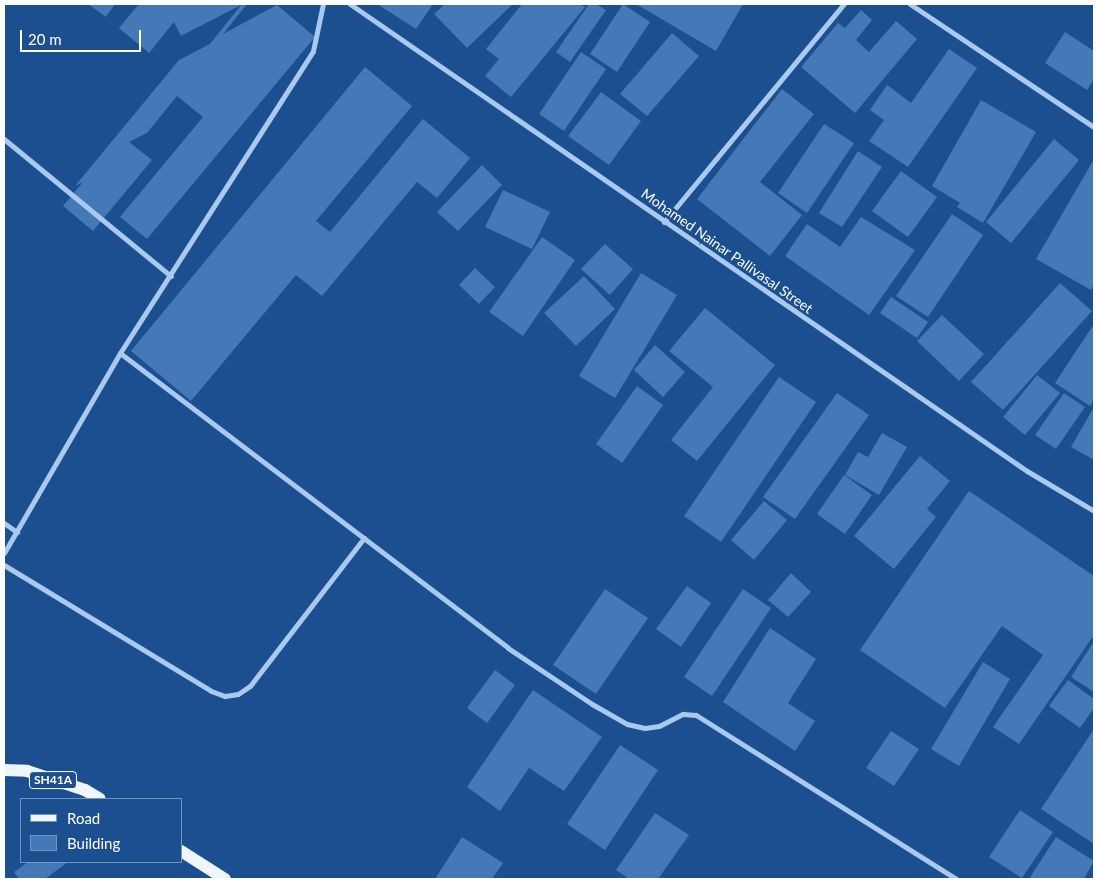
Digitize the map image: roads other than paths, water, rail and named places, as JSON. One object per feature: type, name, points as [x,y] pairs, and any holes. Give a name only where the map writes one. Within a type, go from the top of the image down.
[{"type":"main road","name":"SH41A","points":[[4,770],[27,771],[85,790],[98,798]]},
{"type":"main road","points":[[182,852],[225,879]]},
{"type":"street","points":[[4,553],[120,353],[171,276],[312,52],[323,4]]},
{"type":"street","name":"Mohamed Nainar Pallivasal Street","points":[[350,4],[1027,471],[1094,511]]},
{"type":"street","points":[[664,222],[844,4]]},
{"type":"street","points":[[910,4],[1094,127]]},
{"type":"street","points":[[4,139],[171,276]]},
{"type":"street","points":[[120,353],[508,648],[627,724],[659,726],[684,714],[696,715],[956,879]]},
{"type":"street","points":[[4,523],[17,532]]},
{"type":"street","points":[[4,565],[210,690],[225,696],[238,694],[250,686],[364,538]]}]
